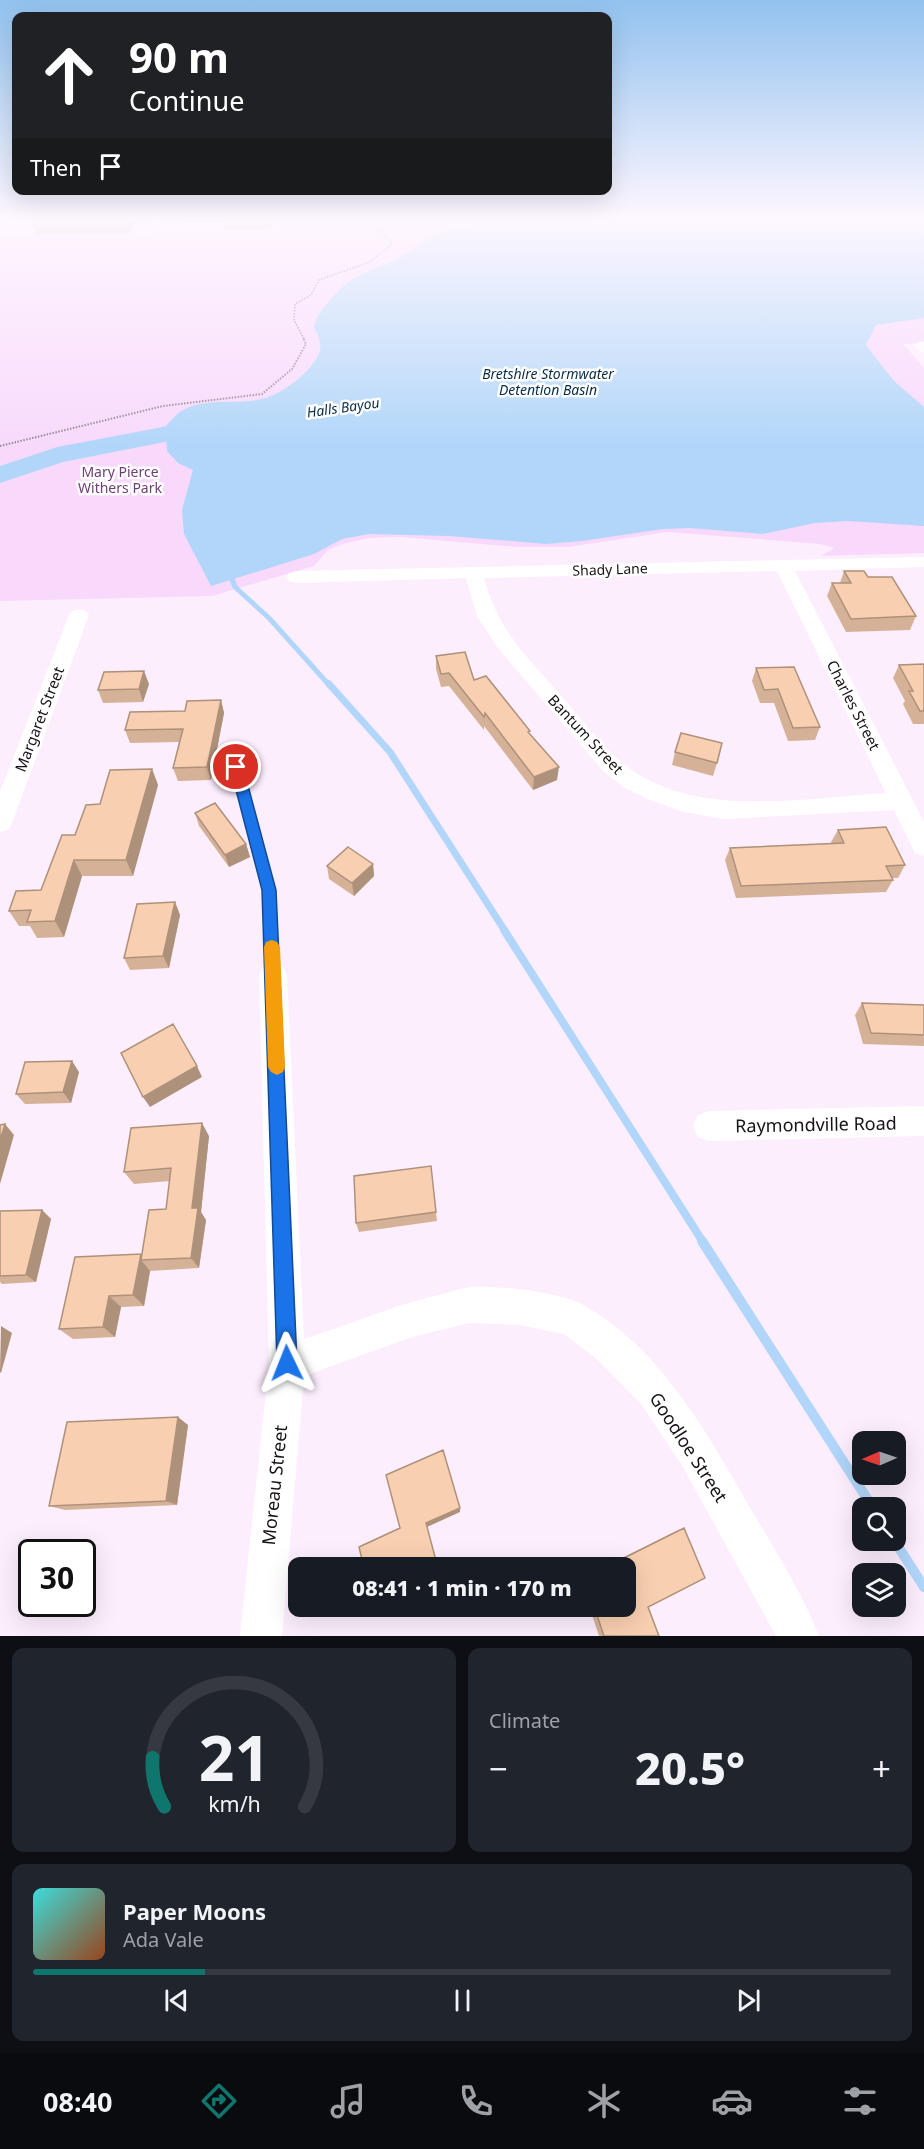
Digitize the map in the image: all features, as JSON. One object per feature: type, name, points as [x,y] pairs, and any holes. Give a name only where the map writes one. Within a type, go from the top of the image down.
[{"type":"street","name":"Shady Lane","points":[[296,577],[924,562]]},
{"type":"street","name":"Charles Street","points":[[783,564],[924,846]]},
{"type":"street","name":"Bantum Street","points":[[474,574],[489,620],[510,650],[606,760],[631,781],[648,790],[689,805],[712,810],[738,811],[902,801]]},
{"type":"street","name":"Margaret Street","points":[[0,823],[79,615]]},
{"type":"street","name":"Moreau Street","points":[[261,1636],[287,1363],[273,975]]},
{"type":"street","name":"Raymondville Road","points":[[709,1126],[924,1121]]},
{"type":"street","name":"Goodloe Street","points":[[287,1363],[347,1344],[412,1319],[469,1305],[520,1307],[572,1318],[612,1348],[655,1392],[697,1453],[781,1601],[798,1636]]},
{"type":"lane","points":[[236,767],[269,890],[273,975]]},
{"type":"path","points":[[0,446],[163,406],[262,394],[292,369],[305,349],[306,344],[294,320],[296,304],[311,294]]},
{"type":"green space","name":"Bretshire Stormwater Detention Basin","points":[[0,294],[924,294],[924,343],[903,344],[924,368],[924,553],[821,556],[834,548],[820,544],[668,532],[568,547],[516,547],[401,537],[369,538],[342,544],[328,550],[314,566],[212,596],[0,601]]},
{"type":"water","name":"Bretshire Stormwater Detention Basin","points":[[335,294],[924,294],[924,318],[876,325],[866,345],[894,381],[924,407],[924,526],[848,521],[815,523],[763,534],[690,528],[663,529],[546,544],[449,536],[369,534],[342,539],[314,554],[211,586],[184,534],[182,510],[193,470],[178,463],[167,451],[166,426],[181,411],[192,406],[212,402],[262,399],[278,393],[295,381],[316,360],[319,353],[320,343],[314,327],[320,312]]},
{"type":"building","points":[[844,571],[864,571],[868,577],[892,577],[916,616],[851,619],[832,583],[851,583]]},
{"type":"building","points":[[465,652],[474,680],[486,676],[530,731],[528,732],[559,767],[534,777],[485,713],[484,717],[449,673],[441,674],[436,656]]},
{"type":"building","points":[[924,664],[924,711],[920,711],[909,691],[913,691],[899,665]]},
{"type":"building","points":[[794,667],[820,727],[793,728],[778,689],[764,690],[756,668]]},
{"type":"building","points":[[144,671],[139,689],[98,690],[104,672]]},
{"type":"building","points":[[221,700],[207,767],[173,768],[183,729],[125,730],[130,712],[185,711],[187,701]]},
{"type":"building","points":[[681,733],[722,743],[717,763],[675,752]]},
{"type":"building","points":[[152,769],[126,860],[74,860],[55,921],[27,922],[31,910],[9,911],[16,891],[41,890],[62,835],[75,835],[86,805],[100,804],[110,770]]},
{"type":"building","points":[[215,803],[246,844],[225,855],[195,813]]},
{"type":"building","points":[[886,827],[905,865],[886,866],[893,880],[741,886],[730,848],[844,843],[838,830]]},
{"type":"building","points":[[348,847],[373,864],[352,883],[327,866]]},
{"type":"building","points":[[175,902],[163,956],[124,958],[137,904]]},
{"type":"building","points":[[862,1003],[924,1005],[924,1035],[871,1033]]},
{"type":"building","points":[[173,1024],[197,1066],[143,1097],[121,1053]]},
{"type":"building","points":[[72,1061],[63,1092],[16,1094],[25,1062]]},
{"type":"building","points":[[202,1123],[192,1208],[198,1208],[191,1258],[141,1260],[149,1210],[166,1209],[171,1168],[124,1172],[131,1128]]},
{"type":"building","points":[[5,1124],[0,1141],[0,1125]]},
{"type":"building","points":[[431,1166],[436,1212],[356,1223],[354,1176]]},
{"type":"building","points":[[42,1210],[26,1275],[0,1276],[0,1211]]},
{"type":"building","points":[[141,1254],[133,1295],[109,1296],[103,1327],[59,1329],[75,1257]]},
{"type":"building","points":[[178,1417],[166,1501],[49,1506],[67,1422]]},
{"type":"building","points":[[443,1450],[460,1508],[426,1523],[435,1557],[361,1557],[359,1547],[400,1528],[386,1475]]},
{"type":"building","points":[[684,1528],[705,1578],[648,1607],[659,1636],[604,1636],[598,1617],[636,1617],[636,1557],[626,1557]]},
{"type":"waterway","name":"Halls Bayou","points":[[0,475],[57,455],[221,424]]},
{"type":"waterway","points":[[229,571],[235,587],[269,618],[330,686]]},
{"type":"waterway","points":[[329,684],[390,752],[505,931]]},
{"type":"waterway","points":[[504,930],[703,1242]]},
{"type":"waterway","points":[[702,1241],[866,1497]]},
{"type":"waterway","points":[[901,1551],[924,1587]]},
{"type":"slow traffic","points":[[272,947],[277,1067]]},
{"type":"route","points":[[236,767],[269,890],[287,1363]]},
{"type":"park label","name":"Mary Pierce Withers Park","points":[[120,480]]}]
